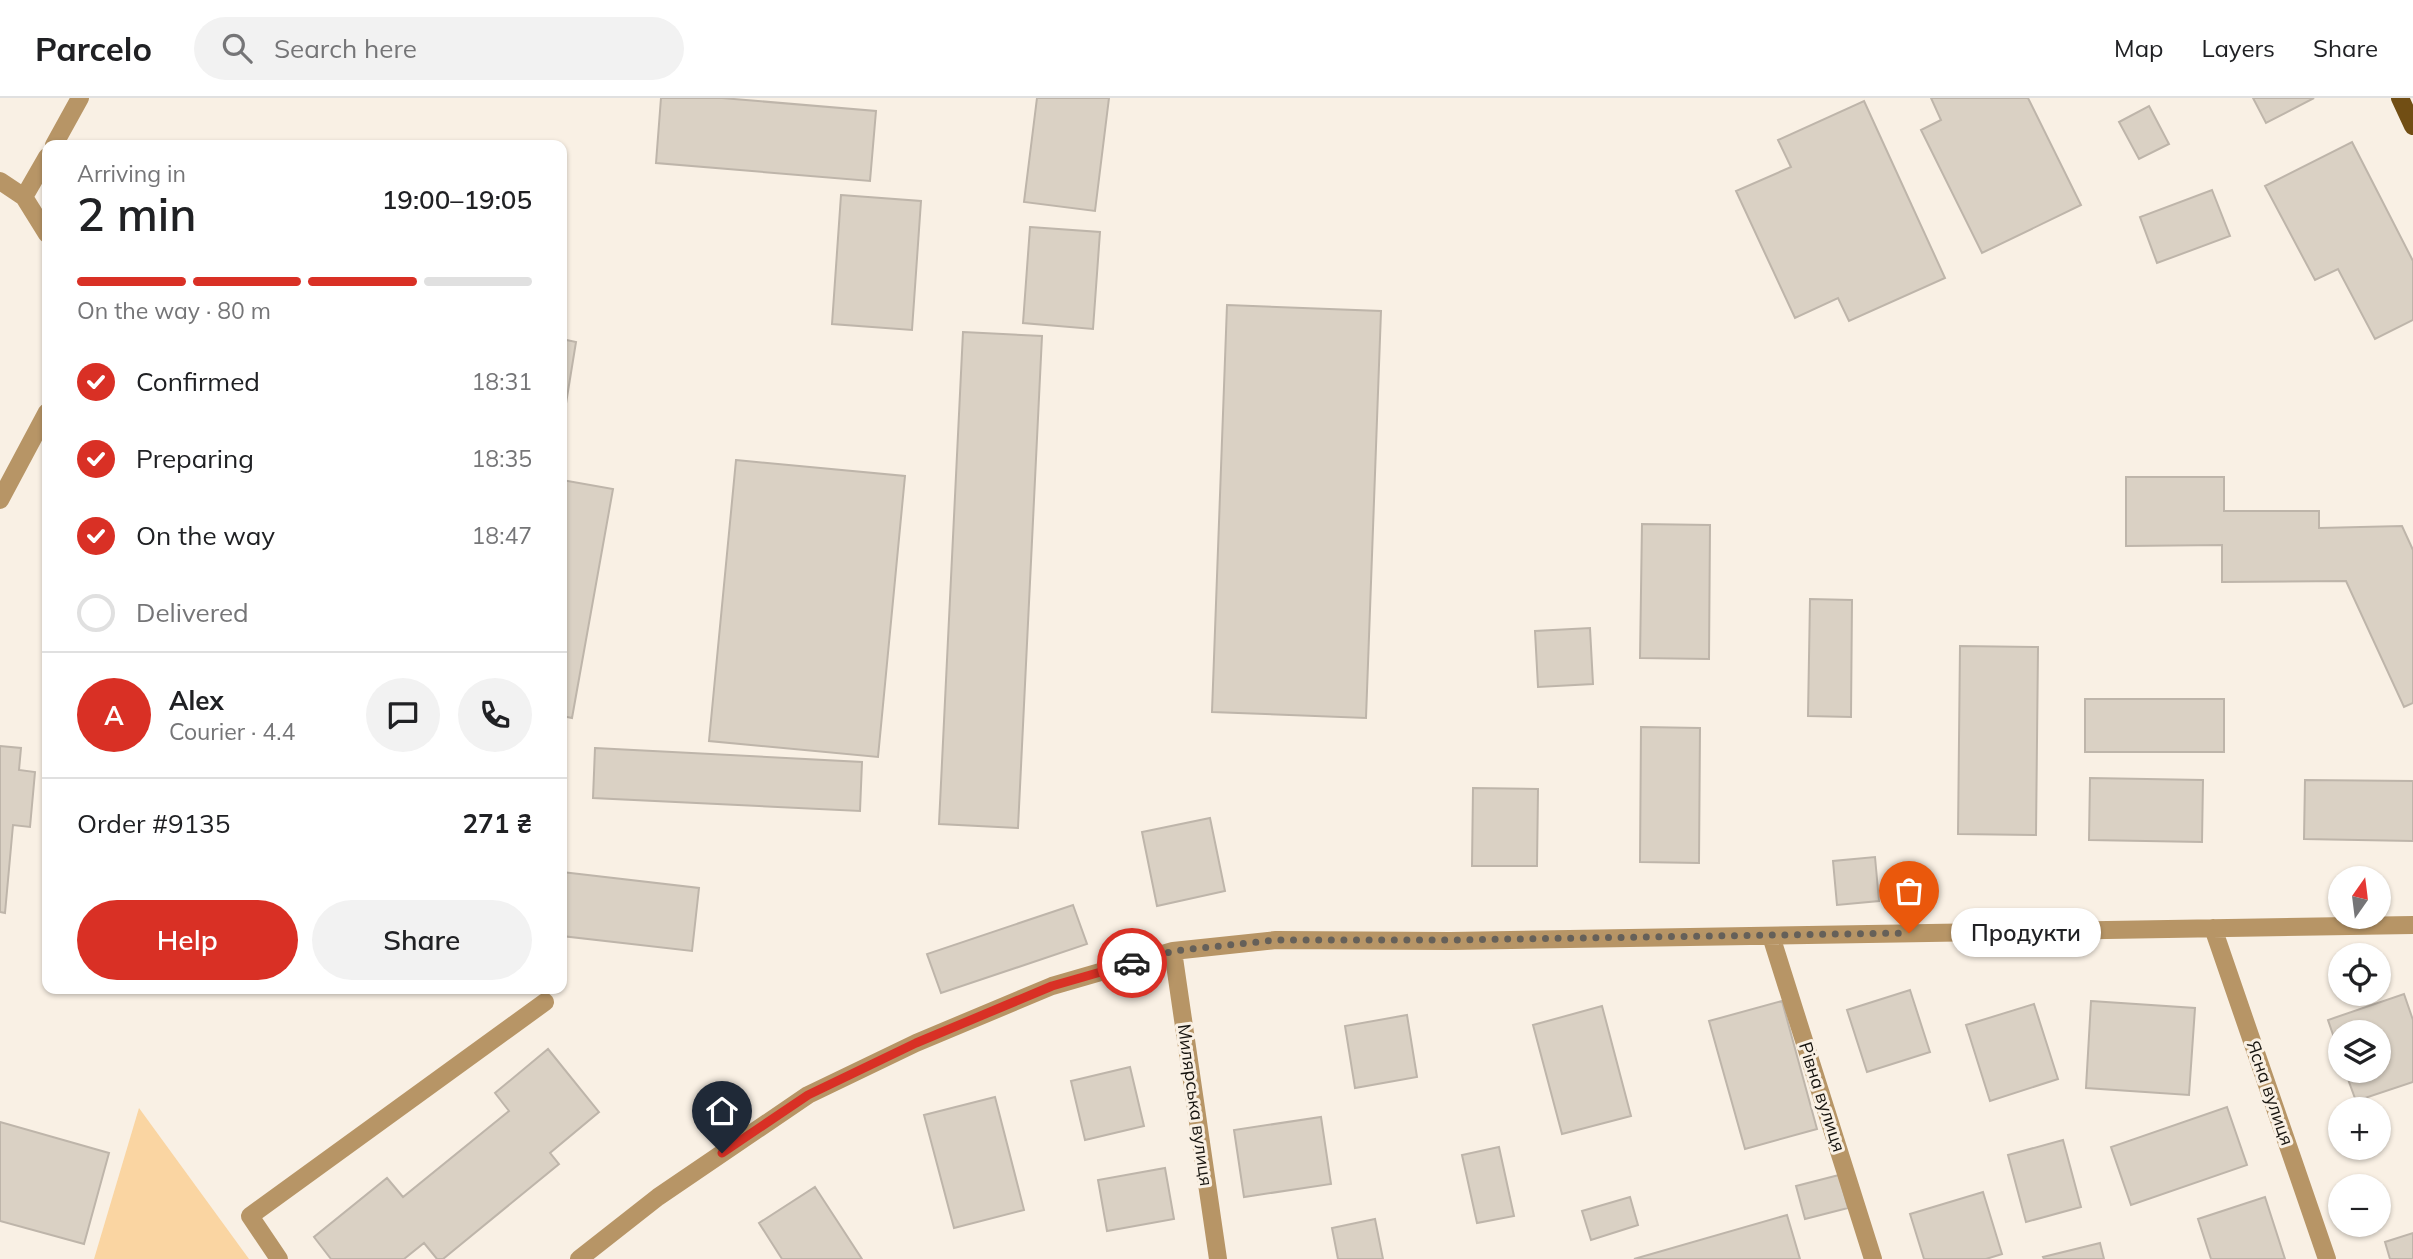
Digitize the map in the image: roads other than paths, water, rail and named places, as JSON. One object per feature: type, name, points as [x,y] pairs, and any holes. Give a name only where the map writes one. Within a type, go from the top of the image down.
[{"type":"main road","points":[[2400,98],[2413,125]]},
{"type":"street","points":[[57,140],[80,98]]},
{"type":"street","points":[[24,197],[42,166]]},
{"type":"street","points":[[0,181],[24,197],[42,226]]},
{"type":"street","points":[[0,500],[42,421]]},
{"type":"street","points":[[579,1259],[658,1197],[808,1095],[916,1043],[1052,986],[1173,951],[1276,940],[1771,936],[2413,925]]},
{"type":"street","name":"Ясна вулиця","points":[[2213,928],[2327,1259]]},
{"type":"street","name":"Рівна вулиця","points":[[1771,936],[1873,1259]]},
{"type":"street","name":"Милярська вулиця","points":[[1173,951],[1218,1259]]},
{"type":"street","points":[[279,1259],[250,1216],[545,1002]]},
{"type":"place","name":"Продукти","points":[[1909,933]]}]
